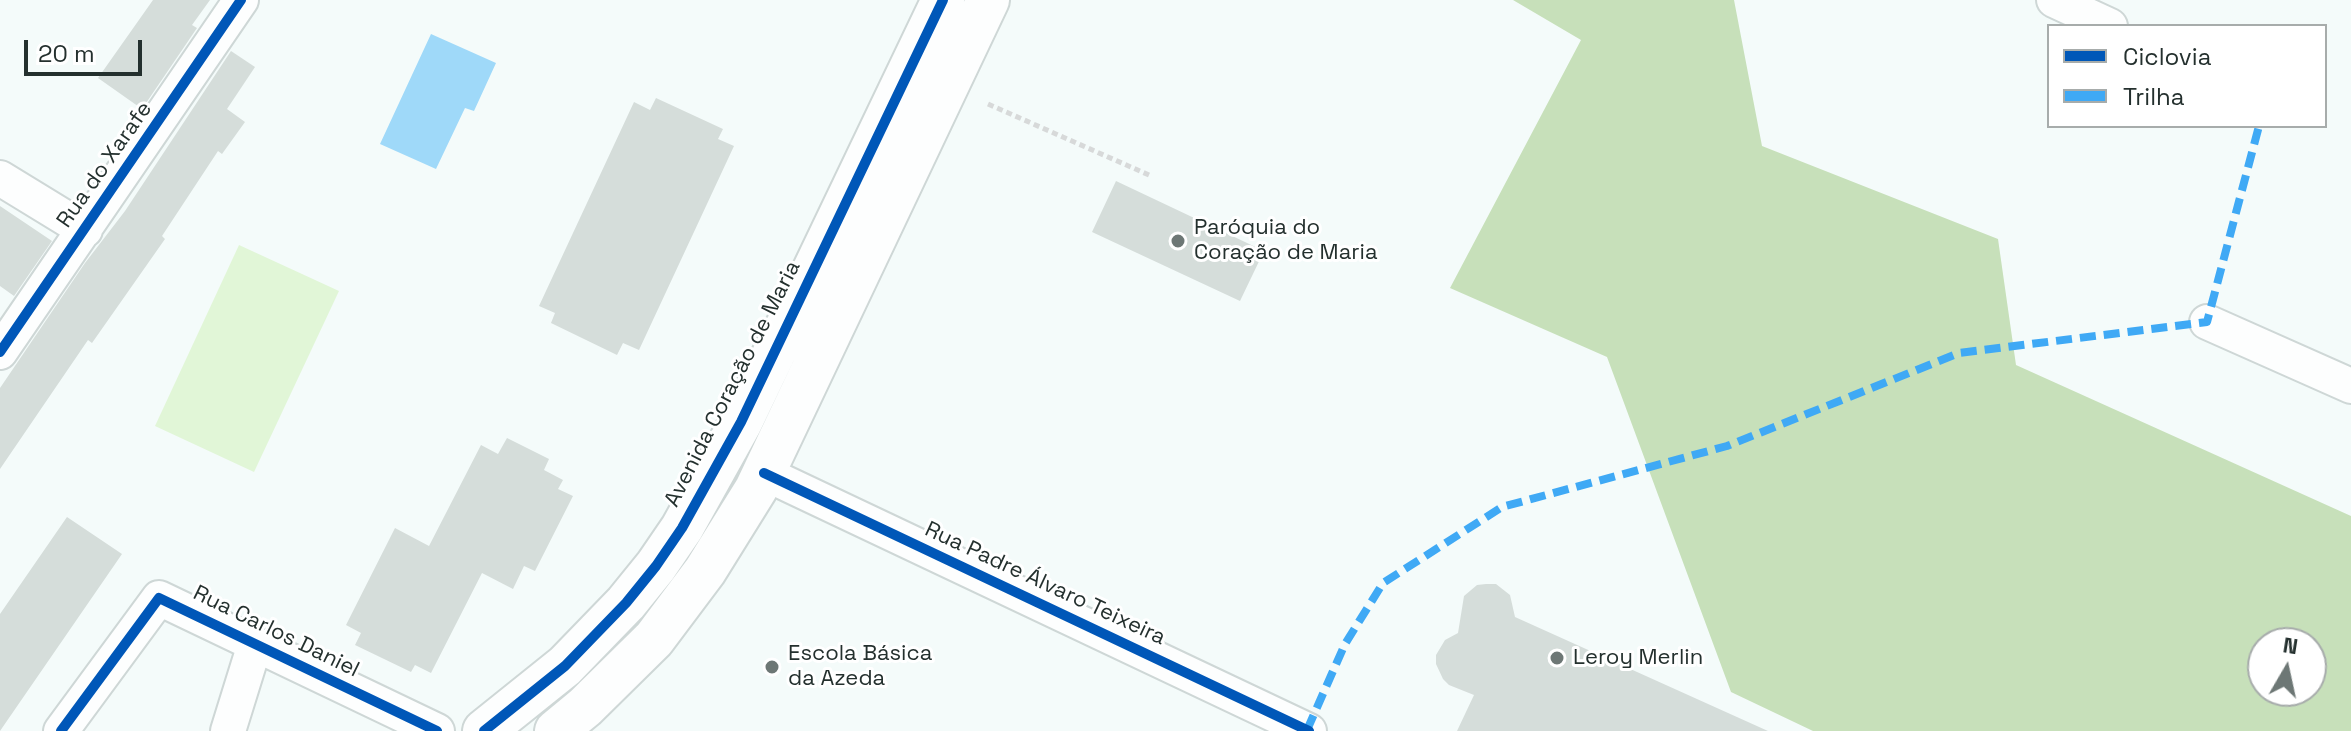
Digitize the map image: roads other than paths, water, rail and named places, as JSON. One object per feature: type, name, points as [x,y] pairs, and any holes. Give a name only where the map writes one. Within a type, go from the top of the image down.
[{"type":"street","name":"Rua do Xarafe","points":[[0,352],[241,0]]},
{"type":"street","name":"Avenida Coração de Maria","points":[[484,731],[565,666],[626,603],[682,528],[741,422],[943,0]]},
{"type":"street","points":[[556,731],[654,639],[705,571],[764,473],[988,0]]},
{"type":"street","points":[[2054,0],[2106,24]]},
{"type":"street","points":[[0,178],[85,230]]},
{"type":"street","points":[[2207,322],[2351,386]]},
{"type":"street","name":"Rua Padre Álvaro Teixeira","points":[[764,473],[1309,731]]},
{"type":"street","name":"Rua Carlos Daniel","points":[[61,731],[159,598],[437,731]]},
{"type":"street","points":[[228,731],[255,644]]},
{"type":"water","points":[[431,34],[496,63],[474,111],[465,108],[436,169],[380,144]]},
{"type":"place","name":"Paróquia do Coração de Maria","points":[[1178,241]]},
{"type":"place","name":"Leroy Merlin","points":[[1557,658]]},
{"type":"place","name":"Escola Básica da Azeda","points":[[772,667]]}]
